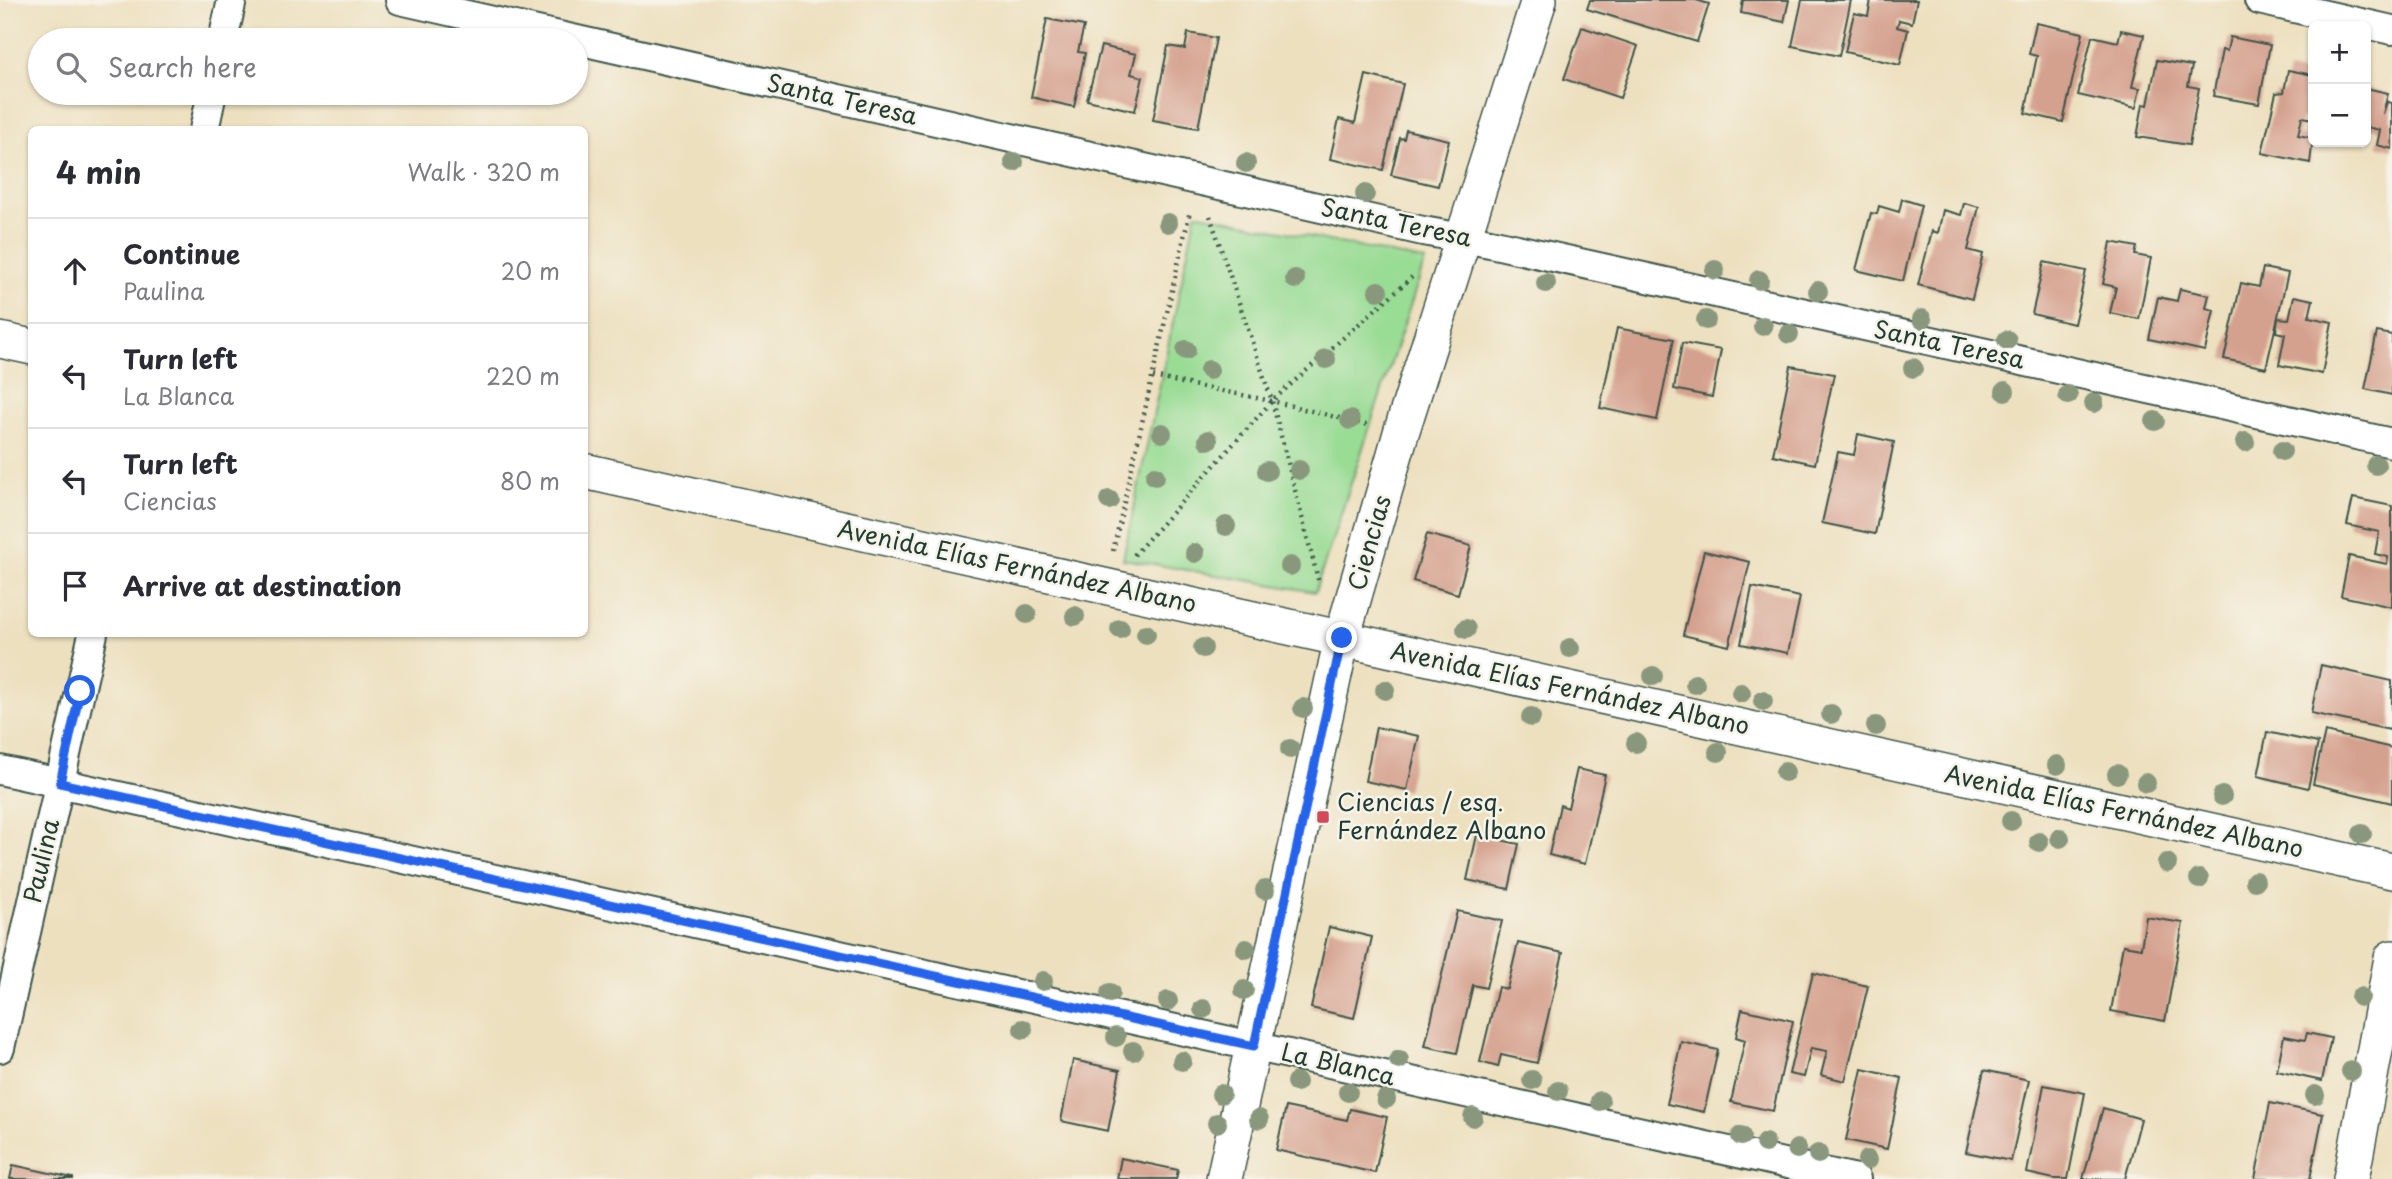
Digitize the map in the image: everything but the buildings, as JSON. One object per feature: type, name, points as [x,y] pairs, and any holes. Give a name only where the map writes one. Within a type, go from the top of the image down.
[{"type":"street","points":[[226,28],[232,0]]},
{"type":"street","name":"Santa Teresa","points":[[400,0],[524,28]]},
{"type":"street","name":"Ciencias","points":[[1224,1179],[1342,638],[1401,433],[1539,0]]},
{"type":"street","points":[[2259,0],[2392,30]]},
{"type":"street","name":"Santa Teresa","points":[[588,42],[1197,180],[1458,254],[2392,443]]},
{"type":"street","points":[[205,126],[209,105]]},
{"type":"street","points":[[0,340],[28,346]]},
{"type":"street","name":"Avenida Elías Fernández Albano","points":[[588,472],[2392,871]]},
{"type":"street","name":"Paulina","points":[[0,1048],[92,637]]},
{"type":"street","name":"La Blanca","points":[[0,770],[1856,1179]]},
{"type":"street","points":[[2351,1179],[2392,958]]},
{"type":"path","points":[[1105,586],[1197,180]]},
{"type":"path","points":[[1197,180],[1272,401],[1320,587]]},
{"type":"path","points":[[1105,586],[1272,401],[1429,262],[1458,254]]},
{"type":"path","points":[[1153,377],[1272,401],[1401,433]]},
{"type":"green space","points":[[1196,213],[1425,261],[1315,592],[1123,559]]},
{"type":"place","name":"Ciencias / esq. Fernández Albano","points":[[1323,817]]},
{"type":"route","points":[[80,691],[60,783],[1254,1046],[1342,638]]}]
